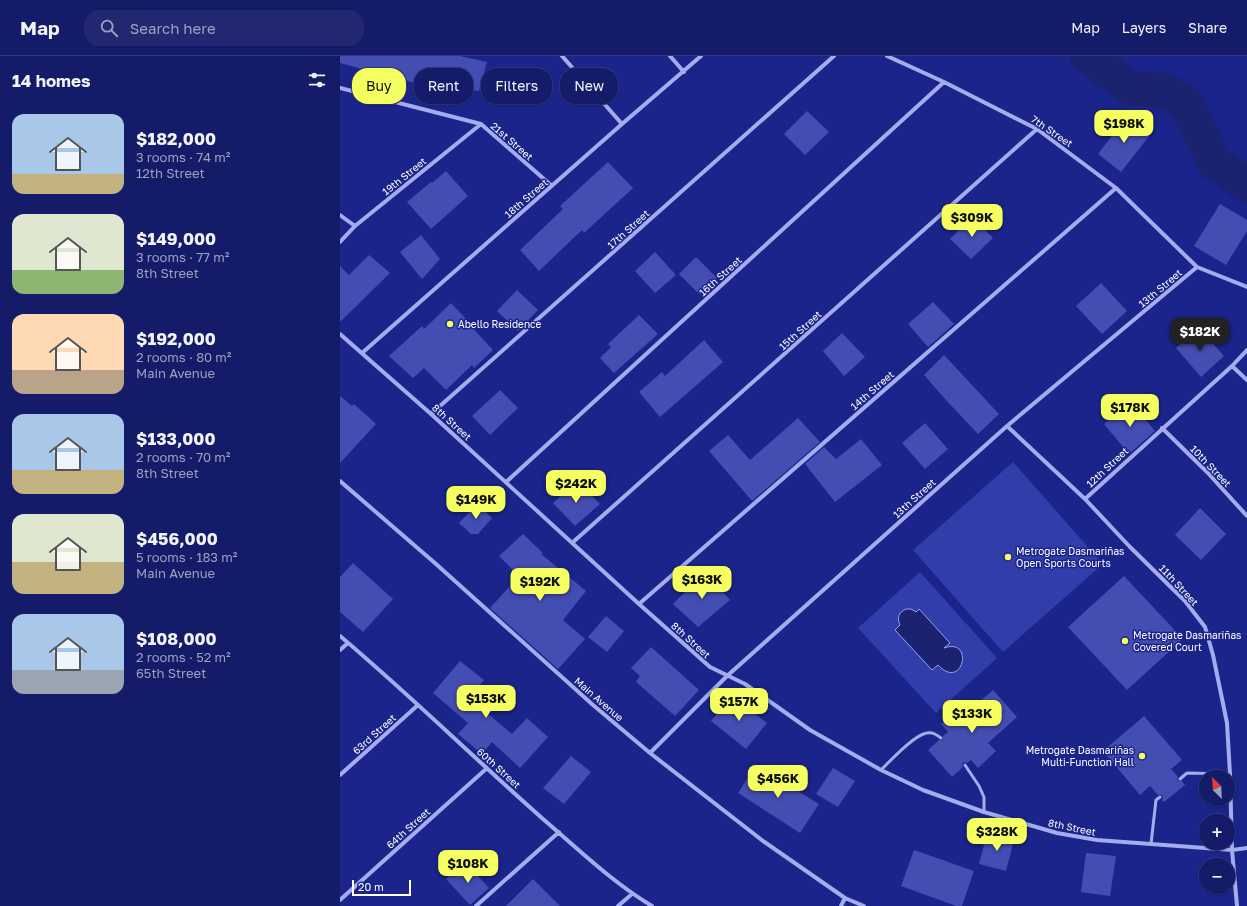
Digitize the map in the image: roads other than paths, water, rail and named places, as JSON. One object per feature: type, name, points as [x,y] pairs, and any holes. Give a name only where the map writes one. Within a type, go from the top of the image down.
[{"type":"street","points":[[562,56],[622,124]]},
{"type":"street","points":[[670,56],[684,72]]},
{"type":"street","name":"18th Street","points":[[362,353],[701,56]]},
{"type":"street","name":"17th Street","points":[[431,414],[834,56]]},
{"type":"street","name":"7th Street","points":[[887,56],[944,82],[1037,129],[1116,188],[1198,267],[1247,287]]},
{"type":"street","name":"16th Street","points":[[506,482],[944,82]]},
{"type":"street","name":"21st Street","points":[[340,88],[481,124],[552,186]]},
{"type":"street","name":"19th Street","points":[[340,242],[355,226],[481,124]]},
{"type":"street","name":"15th Street","points":[[572,543],[1037,129]]},
{"type":"street","name":"14th Street","points":[[639,604],[1116,188]]},
{"type":"street","points":[[340,215],[355,226]]},
{"type":"street","name":"13th Street","points":[[650,753],[727,676],[1007,426],[1198,267]]},
{"type":"street","name":"8th Street","points":[[340,334],[431,414],[710,667],[745,684],[810,730],[881,770],[923,790],[984,812],[1057,833],[1097,840],[1199,848]]},
{"type":"street","name":"12th Street","points":[[1085,499],[1232,366],[1247,350]]},
{"type":"street","points":[[1232,366],[1247,380]]},
{"type":"street","name":"11th Street","points":[[1007,426],[1085,499],[1130,547],[1185,601],[1204,627],[1213,655],[1226,723],[1230,770]]},
{"type":"street","name":"10th Street","points":[[1162,428],[1207,472],[1247,516]]},
{"type":"street","name":"Main Avenue","points":[[340,481],[436,564],[593,705],[650,753],[763,841],[845,898],[864,906]]},
{"type":"street","name":"60th Street","points":[[340,636],[418,705],[486,769],[632,894],[652,906]]},
{"type":"street","points":[[340,650],[348,643]]},
{"type":"street","name":"63rd Street","points":[[340,775],[418,705]]},
{"type":"street","name":"64th Street","points":[[340,900],[486,769]]},
{"type":"street","points":[[476,906],[559,832]]},
{"type":"street","name":"8th Street","points":[[1235,850],[1247,848]]},
{"type":"street","name":"11th Street","points":[[1232,850],[1237,906]]},
{"type":"street","points":[[618,906],[632,894]]},
{"type":"street","points":[[841,906],[845,898]]},
{"type":"lane","points":[[881,770],[918,736],[926,733],[933,733],[941,738]]},
{"type":"lane","points":[[965,764],[984,797],[984,812]]},
{"type":"lane","points":[[1180,779],[1187,773],[1199,773]]},
{"type":"lane","points":[[1151,844],[1156,800],[1160,797]]},
{"type":"waterway","points":[[1087,56],[1130,88],[1166,91],[1187,104],[1215,163],[1247,185]]},
{"type":"place","name":"Abello Residence","points":[[450,324]]},
{"type":"place","name":"Metrogate Dasmariñas Open Sports Courts","points":[[1008,557]]},
{"type":"place","name":"Metrogate Dasmariñas Covered Court","points":[[1125,641]]},
{"type":"place","name":"Metrogate Dasmariñas Multi-Function Hall","points":[[1142,756]]}]
